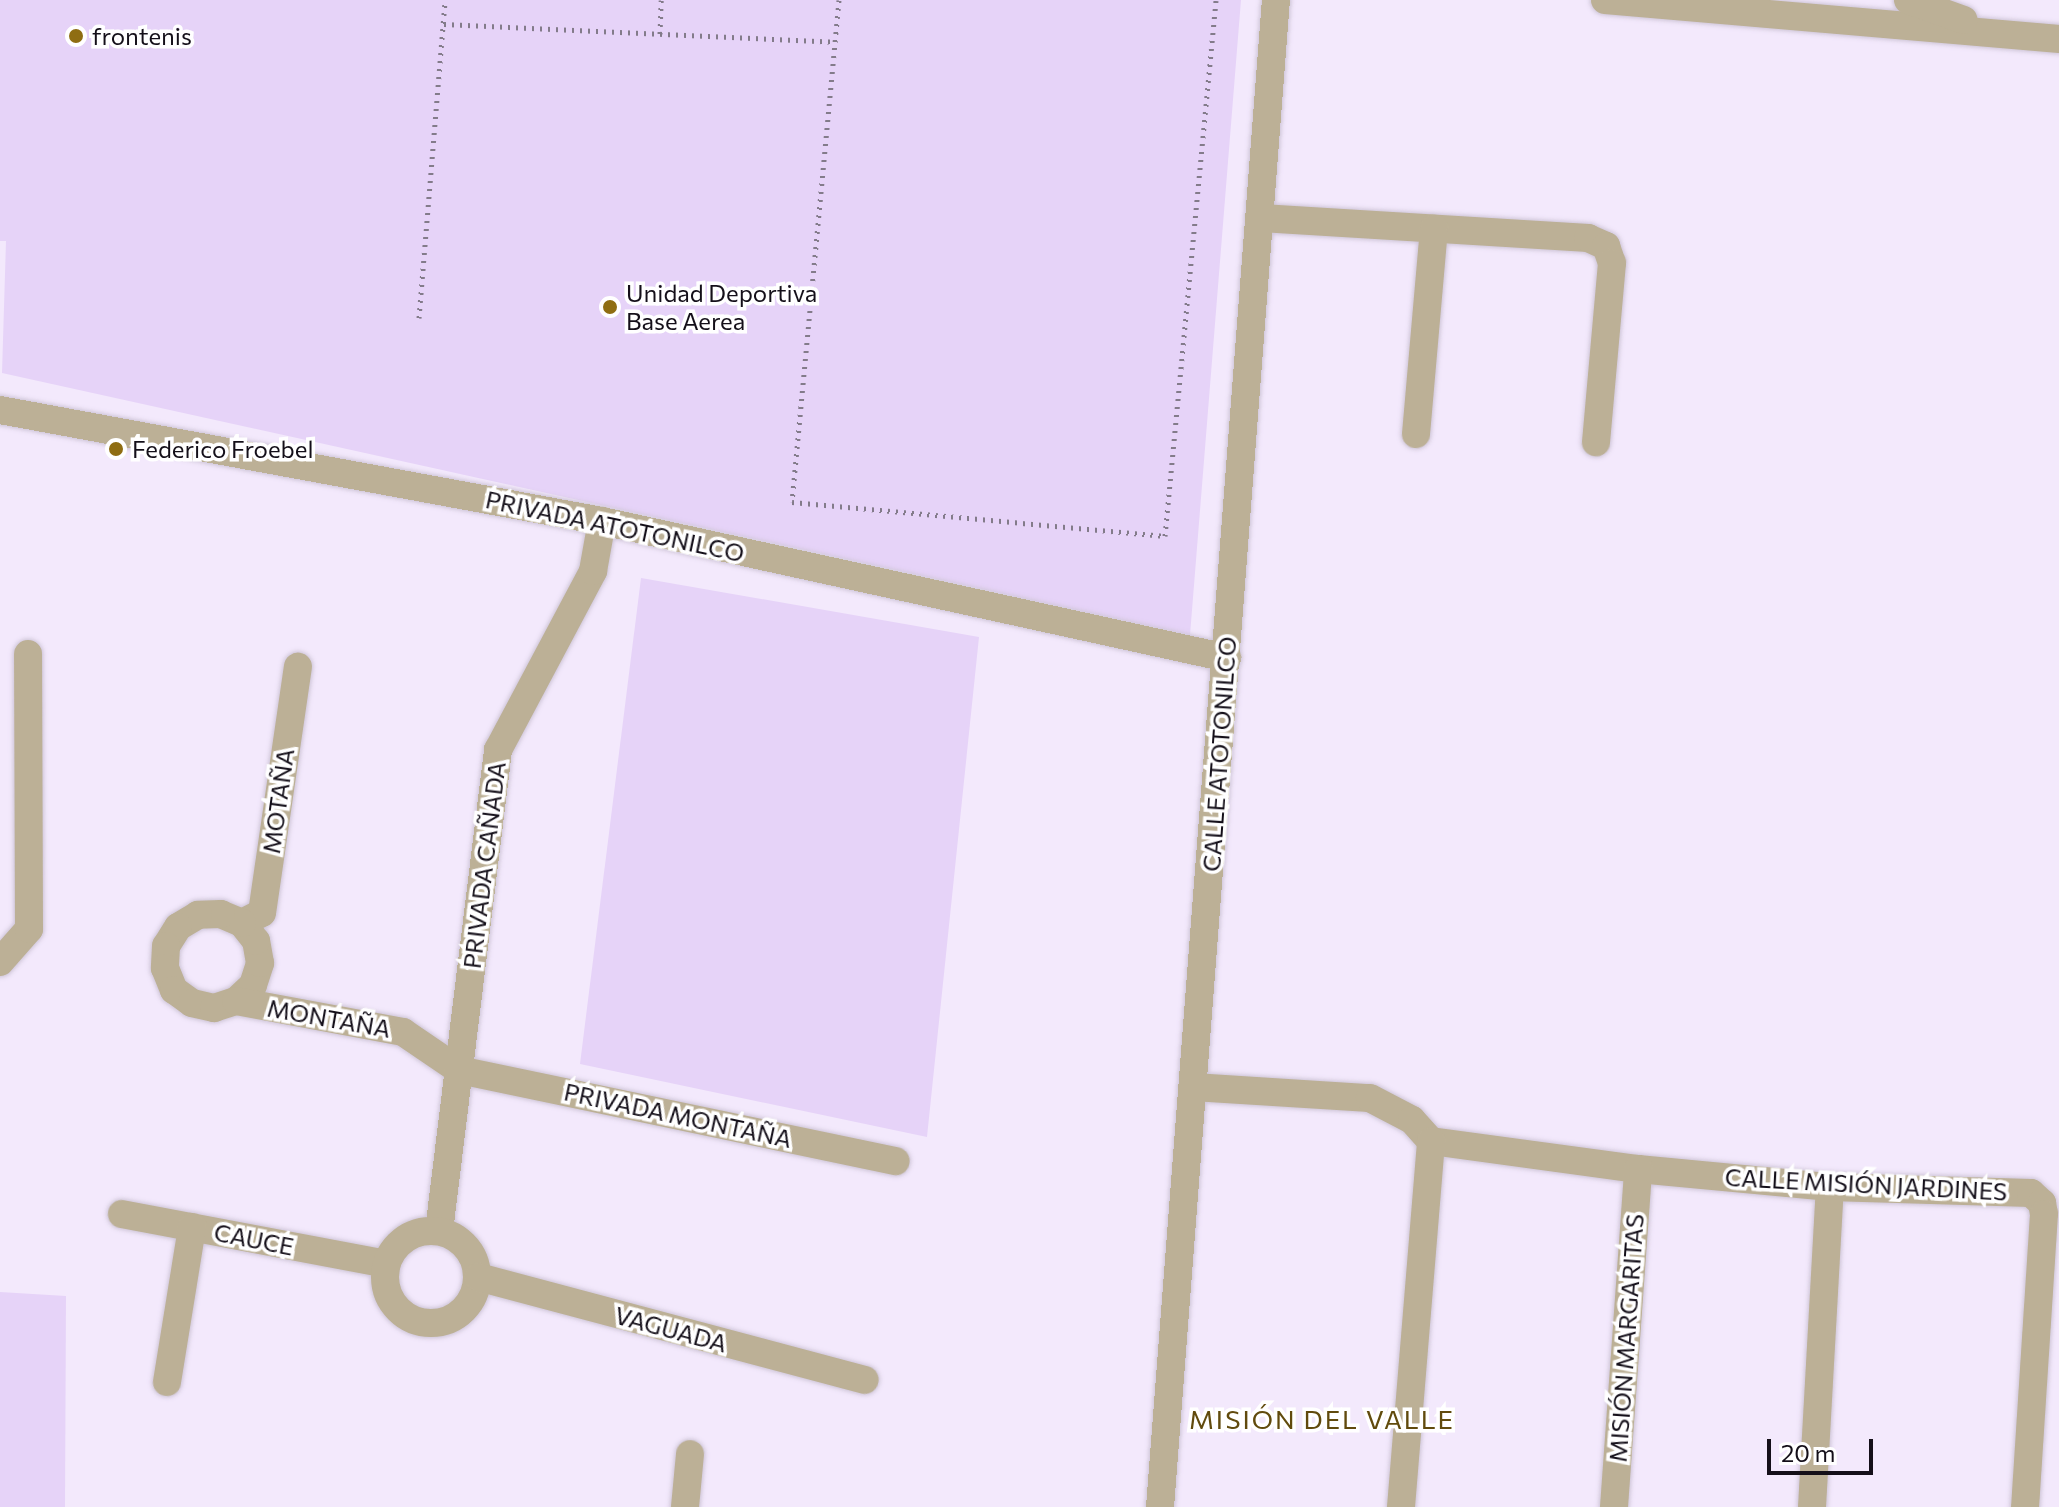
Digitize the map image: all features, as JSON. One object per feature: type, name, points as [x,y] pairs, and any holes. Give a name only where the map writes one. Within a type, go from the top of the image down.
[{"type":"street","name":"CALLE ATOTONILCO","points":[[1160,1507],[1276,0]]},
{"type":"street","points":[[1605,0],[1832,13]]},
{"type":"street","points":[[1758,0],[1832,13],[2002,34],[2058,31]]},
{"type":"street","points":[[1908,0],[2002,34]]},
{"type":"street","points":[[1261,218],[1588,238],[1606,246],[1612,263],[1596,442]]},
{"type":"street","points":[[1416,434],[1434,229]]},
{"type":"street","name":"PRIVADA ATOTONILCO","points":[[0,410],[602,521],[1227,658]]},
{"type":"street","name":"PRIVADA CAÑADA","points":[[439,1231],[498,750],[593,571],[602,521]]},
{"type":"street","points":[[0,962],[29,929],[28,654]]},
{"type":"street","name":"MOTAÑA","points":[[242,923],[262,913],[298,667]]},
{"type":"street","points":[[221,914],[242,923],[256,941],[260,963],[253,985],[236,1001],[214,1008],[192,1003],[174,990],[165,968],[166,946],[178,927],[198,915],[221,914]]},
{"type":"street","name":"MONTAÑA","points":[[236,1001],[403,1032],[459,1070]]},
{"type":"street","name":"PRIVADA MONTAÑA","points":[[459,1070],[896,1161]]},
{"type":"street","points":[[1193,1087],[1370,1098],[1412,1120],[1431,1141],[1401,1507]]},
{"type":"street","name":"CALLE MISIÓN JARDINES","points":[[1431,1141],[1638,1169],[1830,1187],[2031,1193],[2042,1203],[2044,1214],[2048,1359],[2025,1507]]},
{"type":"street","name":"MISIÓN MARGARITAS","points":[[1614,1507],[1638,1169]]},
{"type":"street","points":[[1812,1507],[1830,1187]]},
{"type":"street","name":"CAUCE","points":[[122,1214],[386,1264]]},
{"type":"street","points":[[167,1382],[192,1227]]},
{"type":"street","points":[[439,1231],[459,1239],[473,1256],[478,1277],[472,1299],[457,1316],[436,1323],[414,1320],[390,1297],[386,1264],[397,1245],[416,1233],[439,1231]]},
{"type":"street","name":"VAGUADA","points":[[478,1277],[864,1380]]},
{"type":"street","points":[[685,1507],[690,1454]]},
{"type":"path","points":[[419,318],[445,0]]},
{"type":"path","points":[[660,34],[661,0]]},
{"type":"path","points":[[839,0],[792,502],[1165,536],[1216,0]]},
{"type":"path","points":[[444,24],[835,42]]},
{"type":"shaded area","name":"Unidad Deportiva Base Aerea","points":[[0,0],[1241,0],[1190,635],[2,373],[6,241],[0,241]]},
{"type":"shaded area","points":[[641,578],[979,637],[927,1137],[580,1064]]},
{"type":"shaded area","points":[[0,1292],[66,1296],[65,1507],[0,1507]]},
{"type":"place","name":"frontenis","points":[[76,36]]},
{"type":"place","name":"Unidad Deportiva Base Aerea","points":[[610,307]]},
{"type":"place","name":"Federico Froebel","points":[[116,449]]},
{"type":"district","name":"MISIÓN DEL VALLE","points":[[1322,1419]]}]
